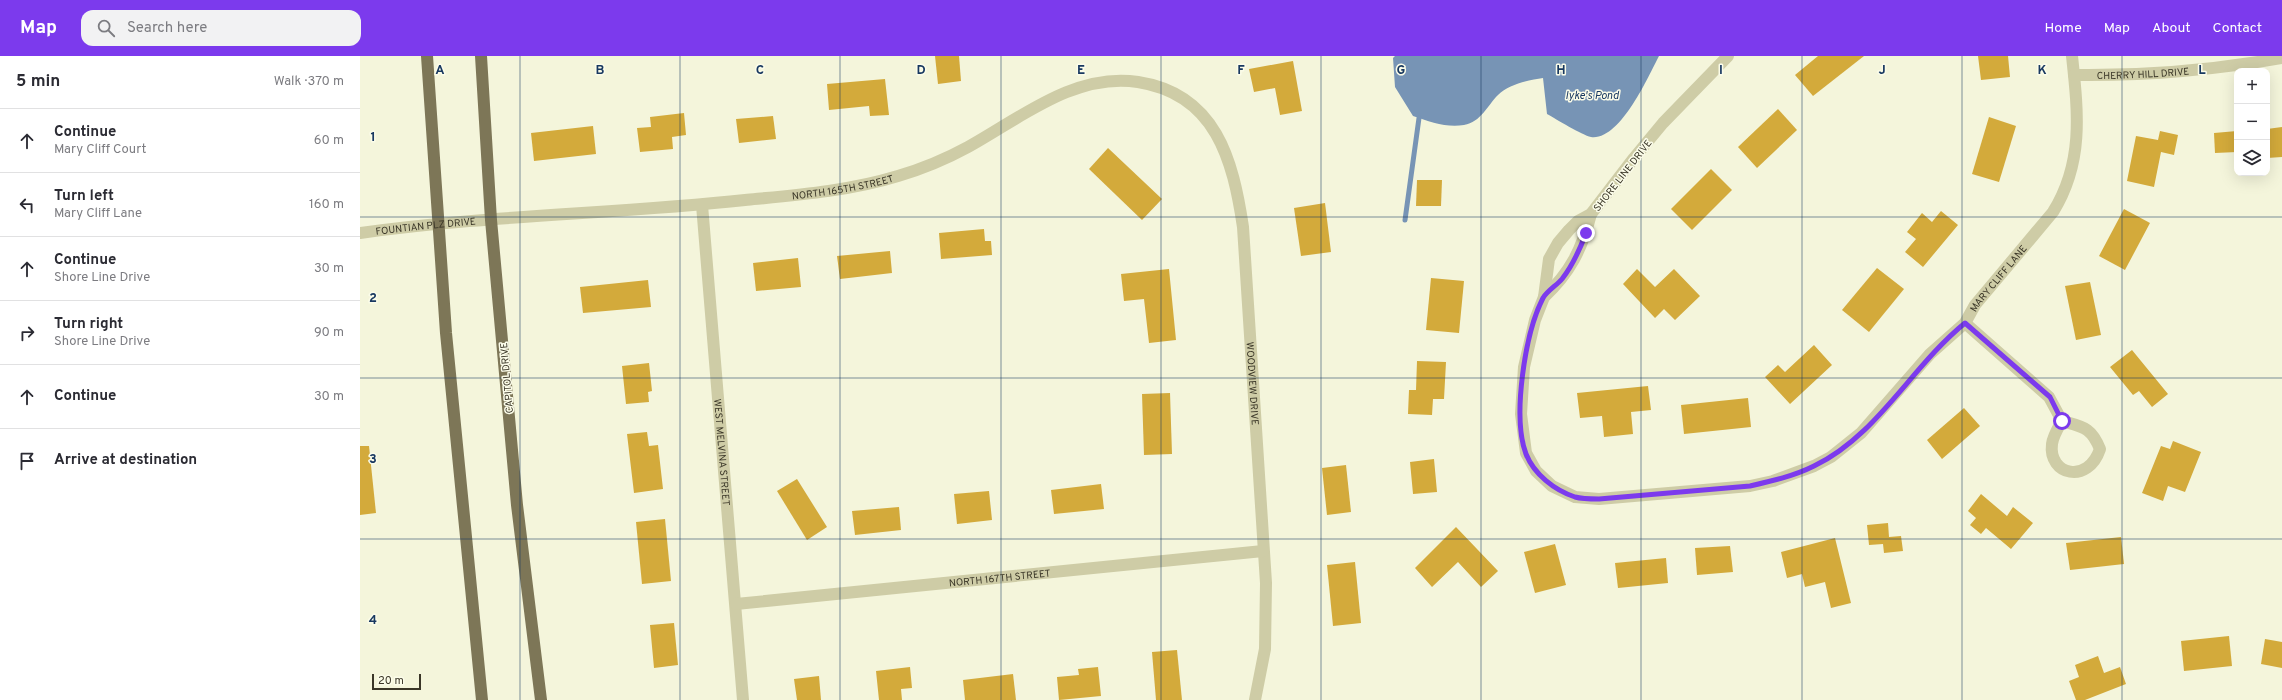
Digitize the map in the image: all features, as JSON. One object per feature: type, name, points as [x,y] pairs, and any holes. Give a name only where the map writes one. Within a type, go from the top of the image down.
[{"type":"main road","points":[[427,56],[448,348],[482,700]]},
{"type":"main road","name":"CAPITOL DRIVE","points":[[481,56],[491,220],[517,505],[541,700]]},
{"type":"street","name":"SHORE LINE DRIVE","points":[[1644,495],[1599,499],[1575,497],[1552,486],[1536,471],[1526,453],[1521,414],[1522,379],[1528,342],[1544,297],[1550,259],[1558,243],[1578,221],[1592,214],[1634,158],[1664,123],[1728,56]]},
{"type":"street","name":"MARY CLIFF LANE","points":[[1644,495],[1750,486],[1772,481],[1814,466],[1831,457],[1861,432],[1930,354],[1965,323],[1976,305],[2053,212],[2061,199],[2073,169],[2076,153],[2077,135],[2072,56]]},
{"type":"street","name":"CHERRY HILL DRIVE","points":[[2074,75],[2115,76],[2184,70],[2282,58]]},
{"type":"street","name":"NORTH 165TH STREET","points":[[491,220],[702,205],[824,192],[861,186],[899,176],[937,162],[966,148],[1058,96],[1088,85],[1111,80],[1136,81],[1171,92]]},
{"type":"street","name":"WOODVIEW DRIVE","points":[[1171,92],[1179,95],[1200,113],[1212,128],[1224,146],[1237,188],[1245,259],[1267,620],[1265,649],[1255,700]]},
{"type":"street","name":"WEST MELVINA STREET","points":[[702,205],[743,700]]},
{"type":"street","points":[[1544,297],[1569,270],[1586,233],[1592,214]]},
{"type":"street","name":"FOUNTIAN PLZ DRIVE","points":[[360,233],[438,224],[491,220]]},
{"type":"street","points":[[1965,323],[2050,397],[2062,421],[2052,445],[2054,457],[2058,465],[2067,472],[2080,472],[2089,468],[2097,459],[2100,449],[2095,436],[2086,427],[2062,421]]},
{"type":"street","name":"NORTH 167TH STREET","points":[[736,604],[1263,551]]},
{"type":"water","name":"Iyke's Pond","points":[[1395,56],[1659,56],[1632,106],[1622,119],[1602,136],[1591,137],[1575,130],[1547,114],[1543,78],[1519,83],[1508,88],[1494,99],[1475,121],[1464,125],[1445,125],[1413,116],[1395,87],[1393,58]]},
{"type":"building","points":[[935,56],[959,56],[961,81],[938,84]]},
{"type":"building","points":[[1818,56],[1864,56],[1813,96],[1795,75]]},
{"type":"building","points":[[1978,56],[2008,56],[2010,77],[1981,80]]},
{"type":"building","points":[[1293,61],[1302,111],[1280,115],[1275,88],[1254,92],[1249,69]]},
{"type":"building","points":[[885,79],[889,115],[870,116],[869,106],[829,110],[827,84]]},
{"type":"building","points":[[1778,109],[1797,130],[1757,168],[1738,147]]},
{"type":"building","points":[[684,113],[686,135],[672,137],[673,149],[640,152],[637,128],[651,127],[650,117]]},
{"type":"building","points":[[773,116],[776,139],[739,143],[736,119]]},
{"type":"building","points":[[1989,117],[2016,126],[1999,182],[1972,174]]},
{"type":"building","points":[[593,126],[596,154],[534,161],[531,133]]},
{"type":"building","points":[[2282,127],[2282,157],[2270,158],[2270,129]]},
{"type":"building","points":[[2160,131],[2178,135],[2174,155],[2161,152],[2154,187],[2127,181],[2136,136],[2158,140]]},
{"type":"building","points":[[2234,131],[2234,152],[2215,153],[2214,133]]},
{"type":"building","points":[[1108,148],[1162,199],[1142,220],[1089,169]]},
{"type":"building","points":[[1711,169],[1732,190],[1692,230],[1671,209]]},
{"type":"building","points":[[1417,180],[1442,180],[1441,206],[1416,206]]},
{"type":"building","points":[[1325,203],[1331,252],[1301,256],[1294,208]]},
{"type":"building","points":[[2124,209],[2150,223],[2125,270],[2099,256]]},
{"type":"building","points":[[1941,211],[1958,225],[1923,267],[1905,252],[1916,239],[1907,232],[1922,213],[1932,222]]},
{"type":"building","points":[[984,229],[985,241],[991,241],[992,255],[941,259],[939,233]]},
{"type":"building","points":[[890,251],[892,273],[840,279],[837,256]]},
{"type":"building","points":[[798,258],[801,287],[756,291],[753,263]]},
{"type":"building","points":[[1877,268],[1904,289],[1869,332],[1842,310]]},
{"type":"building","points":[[1169,269],[1176,340],[1149,343],[1144,299],[1124,301],[1121,274]]},
{"type":"building","points":[[1637,269],[1655,287],[1674,269],[1700,296],[1675,320],[1664,309],[1655,318],[1623,284]]},
{"type":"building","points":[[1431,278],[1464,281],[1459,333],[1426,330]]},
{"type":"building","points":[[648,280],[651,307],[583,313],[580,287]]},
{"type":"building","points":[[2090,282],[2101,335],[2076,340],[2065,286]]},
{"type":"building","points":[[1814,345],[1832,365],[1790,404],[1765,377],[1778,365],[1785,372]]},
{"type":"building","points":[[2132,350],[2168,394],[2152,407],[2139,391],[2133,395],[2110,367]]},
{"type":"building","points":[[1417,361],[1446,362],[1444,399],[1433,399],[1432,415],[1408,414],[1409,390],[1416,390]]},
{"type":"building","points":[[649,363],[652,391],[648,392],[649,402],[626,404],[622,366]]},
{"type":"building","points":[[1648,386],[1651,410],[1631,412],[1633,434],[1604,437],[1602,416],[1580,418],[1577,393]]},
{"type":"building","points":[[1170,393],[1172,454],[1144,455],[1142,394]]},
{"type":"building","points":[[1748,398],[1751,427],[1684,434],[1681,405]]},
{"type":"building","points":[[1964,408],[1980,426],[1942,459],[1927,440]]},
{"type":"building","points":[[647,432],[649,446],[658,445],[663,489],[634,493],[627,434]]},
{"type":"building","points":[[2173,441],[2201,452],[2185,492],[2168,486],[2163,501],[2142,493],[2161,446],[2170,449]]},
{"type":"building","points":[[360,446],[369,446],[376,513],[360,515]]},
{"type":"building","points":[[1434,459],[1437,492],[1413,494],[1410,462]]},
{"type":"building","points":[[1346,465],[1351,512],[1327,515],[1322,468]]},
{"type":"building","points":[[797,479],[827,527],[807,540],[777,491]]},
{"type":"building","points":[[1101,484],[1104,509],[1054,514],[1051,490]]},
{"type":"building","points":[[989,491],[992,520],[957,524],[954,494]]},
{"type":"building","points":[[1981,494],[2007,516],[2013,507],[2033,523],[2011,549],[1986,528],[1981,534],[1970,525],[1976,518],[1968,511]]},
{"type":"building","points":[[899,507],[901,530],[855,535],[852,511]]},
{"type":"building","points":[[665,519],[671,581],[642,584],[636,522]]},
{"type":"building","points":[[1888,523],[1889,537],[1901,536],[1903,551],[1884,553],[1883,544],[1869,545],[1867,525]]},
{"type":"building","points":[[1456,527],[1498,571],[1481,587],[1458,562],[1432,587],[1415,568]]},
{"type":"building","points":[[2121,537],[2124,564],[2070,570],[2066,543]]},
{"type":"building","points":[[1835,538],[1851,603],[1831,608],[1825,582],[1805,587],[1802,574],[1787,578],[1781,552]]},
{"type":"building","points":[[1555,544],[1566,585],[1535,593],[1524,552]]},
{"type":"building","points":[[1730,546],[1733,572],[1697,575],[1695,548]]},
{"type":"building","points":[[1666,558],[1668,583],[1618,588],[1615,563]]},
{"type":"building","points":[[1355,562],[1361,623],[1333,626],[1327,565]]},
{"type":"building","points":[[674,623],[678,665],[654,668],[650,625]]},
{"type":"building","points":[[2229,636],[2232,666],[2184,671],[2181,641]]},
{"type":"building","points":[[2265,639],[2282,642],[2282,668],[2261,664]]},
{"type":"building","points":[[1177,650],[1182,700],[1156,700],[1152,652]]},
{"type":"building","points":[[2098,656],[2104,673],[2120,667],[2126,684],[2085,700],[2076,700],[2069,681],[2079,677],[2075,665]]},
{"type":"building","points":[[910,667],[912,688],[901,689],[902,700],[879,700],[876,671]]},
{"type":"building","points":[[1098,667],[1101,696],[1059,700],[1057,677],[1079,675],[1078,669]]},
{"type":"building","points":[[1013,674],[1016,700],[965,700],[963,680]]},
{"type":"building","points":[[819,676],[821,700],[797,700],[794,679]]},
{"type":"waterway","points":[[1405,220],[1419,118]]},
{"type":"route","points":[[1586,233],[1569,270],[1558,284],[1544,297],[1534,320],[1528,342],[1521,391],[1522,433],[1526,453],[1536,471],[1552,486],[1575,497],[1599,499],[1750,486],[1795,474],[1814,466],[1831,457],[1877,417],[1930,354],[1965,323],[2050,397],[2062,421]]}]
